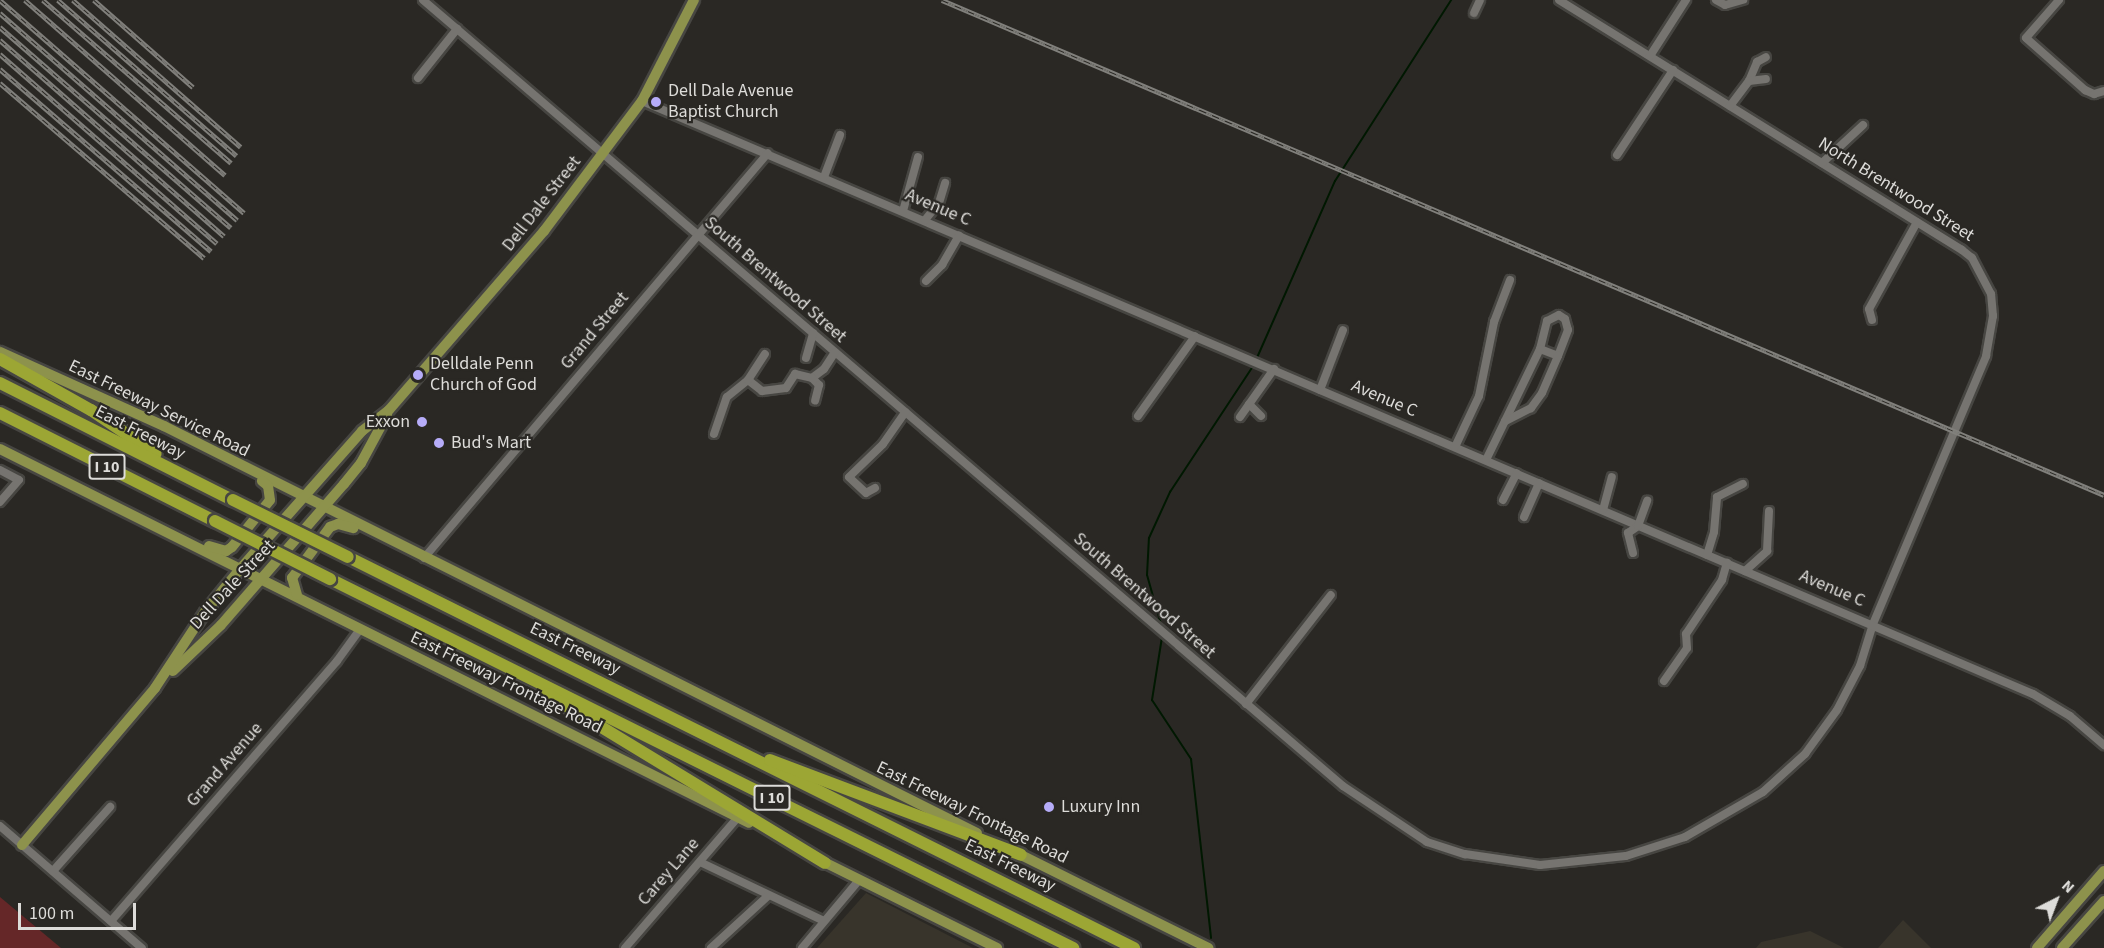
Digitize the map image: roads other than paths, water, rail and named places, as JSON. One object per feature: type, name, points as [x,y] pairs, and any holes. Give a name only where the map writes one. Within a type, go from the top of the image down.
[{"type":"highway","points":[[0,359],[91,410],[199,483]]},
{"type":"highway","name":"East Freeway","points":[[0,384],[1134,948]]},
{"type":"highway","name":"I 10","points":[[0,413],[1074,948]]},
{"type":"highway","points":[[471,649],[825,863]]},
{"type":"highway","points":[[749,755],[793,766],[1021,855]]},
{"type":"main road","name":"Dell Dale Street","points":[[155,688],[205,612],[240,569],[363,431],[389,410],[544,231],[642,101],[694,0]]},
{"type":"main road","name":"East Freeway Service Road","points":[[0,352],[164,426],[303,498]]},
{"type":"main road","name":"Dell Dale Street","points":[[22,845],[155,688],[221,625],[361,463],[389,410]]},
{"type":"main road","name":"East Freeway Frontage Road","points":[[0,449],[162,528],[997,948]]},
{"type":"main road","points":[[162,528],[226,551],[270,500],[268,486],[250,472]]},
{"type":"main road","name":"East Freeway Frontage Road","points":[[303,498],[1208,948]]},
{"type":"main road","points":[[297,596],[292,578],[330,527],[347,526],[390,547],[405,549]]},
{"type":"main road","points":[[2037,948],[2104,871]]},
{"type":"main road","points":[[2062,948],[2104,901]]},
{"type":"street","name":"South Brentwood Street","points":[[423,0],[1343,786],[1428,842],[1513,864],[1597,861],[1656,848],[1699,831],[1738,809],[1785,775],[1822,733],[1850,688],[1873,624]]},
{"type":"street","points":[[1474,13],[1480,0]]},
{"type":"street","name":"North Brentwood Street","points":[[1559,0],[1972,258],[1991,294],[1991,336],[1986,356],[1873,624]]},
{"type":"street","points":[[1650,56],[1686,0]]},
{"type":"street","points":[[1716,0],[1725,5],[1743,0]]},
{"type":"street","points":[[2059,0],[2026,38],[2094,94],[2104,91]]},
{"type":"street","points":[[418,78],[457,29]]},
{"type":"street","points":[[1730,106],[1749,81],[1757,62],[1767,57]]},
{"type":"street","points":[[1617,154],[1672,70]]},
{"type":"street","points":[[1749,81],[1767,79]]},
{"type":"street","name":"Avenue C","points":[[642,101],[1873,624],[2040,698],[2070,716],[2104,745]]},
{"type":"street","points":[[1822,163],[1863,124]]},
{"type":"street","points":[[824,177],[840,135]]},
{"type":"street","name":"Grand Street","points":[[424,558],[768,153]]},
{"type":"street","points":[[903,211],[918,157]]},
{"type":"street","points":[[925,220],[939,203],[945,183]]},
{"type":"street","points":[[1872,320],[1869,309],[1917,222]]},
{"type":"street","points":[[926,281],[942,265],[959,235]]},
{"type":"street","points":[[1455,447],[1479,396],[1494,322],[1510,280]]},
{"type":"street","points":[[1486,460],[1540,349],[1547,321],[1559,315],[1565,319],[1568,330],[1542,393],[1531,408],[1505,421]]},
{"type":"street","points":[[1320,390],[1343,330]]},
{"type":"street","points":[[806,358],[813,333]]},
{"type":"street","points":[[1138,416],[1195,336]]},
{"type":"street","points":[[1540,349],[1558,356]]},
{"type":"street","points":[[812,378],[824,369],[835,352]]},
{"type":"street","points":[[714,434],[727,397],[748,380],[765,354]]},
{"type":"street","points":[[1240,417],[1274,369]]},
{"type":"street","points":[[748,380],[762,391],[786,388],[795,374],[812,378],[819,385],[815,401]]},
{"type":"street","points":[[1249,404],[1262,416]]},
{"type":"street","points":[[875,488],[866,493],[849,477],[883,444],[905,412]]},
{"type":"street","points":[[0,470],[19,480],[0,502]]},
{"type":"street","points":[[1503,500],[1517,473]]},
{"type":"street","points":[[1603,510],[1612,477]]},
{"type":"street","points":[[1524,517],[1539,483]]},
{"type":"street","points":[[1707,555],[1714,532],[1717,497],[1743,484]]},
{"type":"street","points":[[1633,553],[1628,533],[1639,525],[1647,501]]},
{"type":"street","points":[[1745,571],[1767,551],[1769,512]]},
{"type":"street","points":[[1664,681],[1687,648],[1686,634],[1722,580],[1727,563]]},
{"type":"street","points":[[1246,704],[1331,595]]},
{"type":"street","name":"Grand Avenue","points":[[111,921],[337,662],[360,628]]},
{"type":"street","points":[[53,871],[110,807]]},
{"type":"street","name":"Carey Lane","points":[[625,948],[738,817]]},
{"type":"street","points":[[0,826],[142,948]]},
{"type":"street","points":[[700,861],[768,896],[824,921]]},
{"type":"street","points":[[802,948],[859,880]]},
{"type":"street","points":[[711,948],[768,896]]},
{"type":"waterway","points":[[1256,360],[1335,181],[1451,0]]},
{"type":"waterway","points":[[1162,628],[1147,575],[1149,538],[1170,492],[1253,366]]},
{"type":"waterway","points":[[1162,637],[1152,700],[1191,759],[1211,938]]},
{"type":"railway","points":[[0,0],[244,213]]},
{"type":"railway","points":[[25,0],[225,175]]},
{"type":"railway","points":[[43,0],[231,163]]},
{"type":"railway","points":[[58,0],[237,156]]},
{"type":"railway","points":[[73,0],[241,147]]},
{"type":"railway","points":[[94,0],[193,87]]},
{"type":"railway","points":[[942,0],[2104,495]]},
{"type":"railway","points":[[0,13],[237,220]]},
{"type":"railway","points":[[0,27],[231,228]]},
{"type":"railway","points":[[0,40],[224,236]]},
{"type":"railway","points":[[0,54],[217,243]]},
{"type":"railway","points":[[0,69],[211,251]]},
{"type":"railway","points":[[0,83],[204,258]]},
{"type":"place","name":"Dell Dale Avenue Baptist Church","points":[[656,102]]},
{"type":"place","name":"Delldale Penn Church of God","points":[[418,375]]},
{"type":"place","name":"Exxon","points":[[422,422]]},
{"type":"place","name":"Bud's Mart","points":[[439,443]]},
{"type":"place","name":"Luxury Inn","points":[[1049,807]]}]
